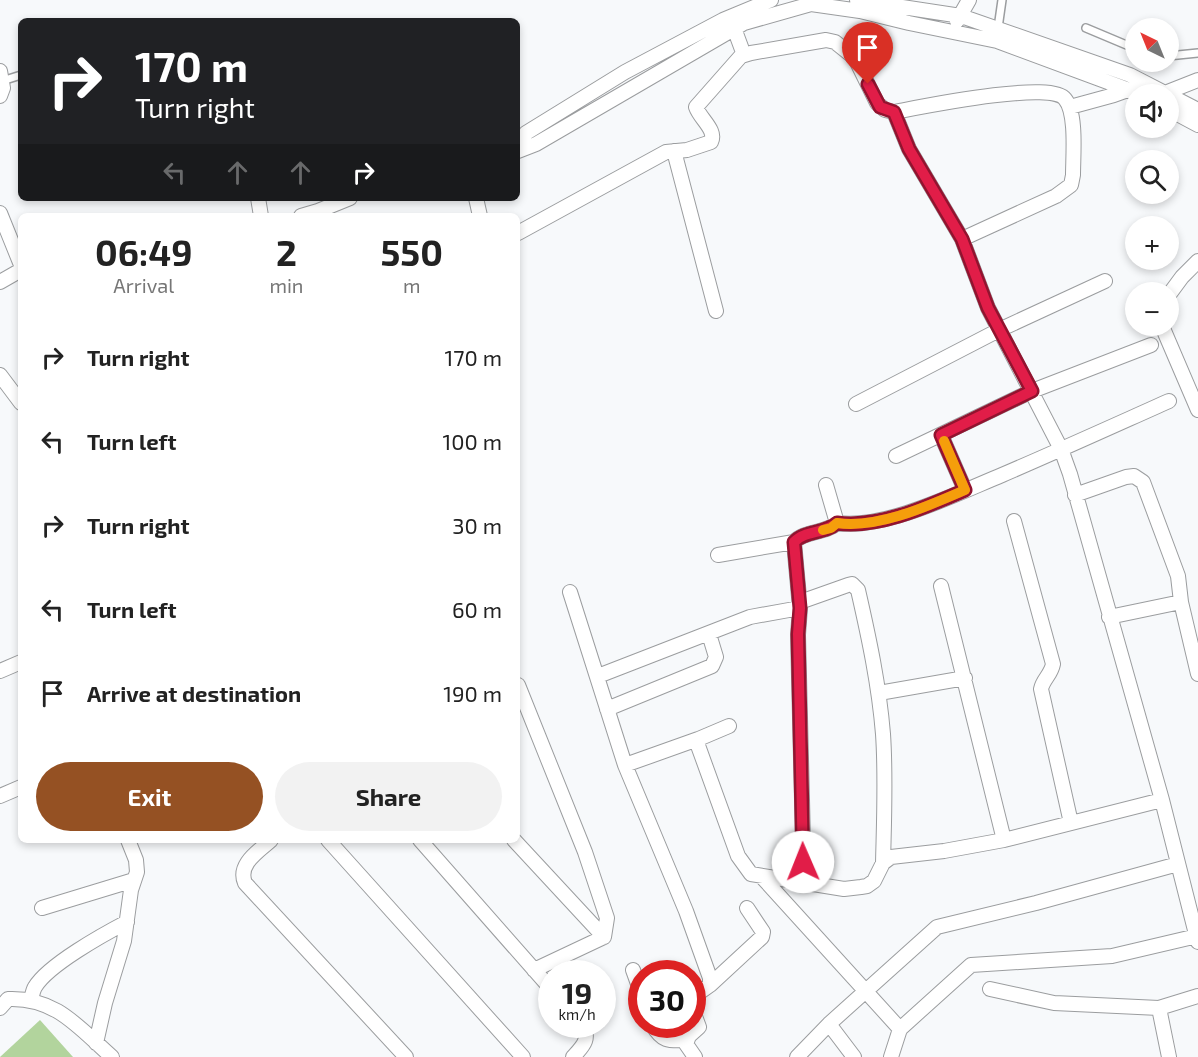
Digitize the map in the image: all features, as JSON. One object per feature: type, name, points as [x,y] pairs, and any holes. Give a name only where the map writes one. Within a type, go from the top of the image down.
[{"type":"street","points":[[520,145],[526,133],[625,72],[723,20],[771,0]]},
{"type":"street","points":[[857,0],[893,8],[961,15],[1130,75],[1148,84]]},
{"type":"street","points":[[951,32],[969,0]]},
{"type":"street","points":[[520,148],[536,144],[744,23],[811,4],[860,11],[893,8],[951,32],[997,41],[1125,89]]},
{"type":"street","points":[[734,28],[744,55]]},
{"type":"street","points":[[520,232],[666,152],[711,142],[712,131],[699,115],[696,107],[744,55],[819,40],[835,42],[855,58],[880,107],[894,112],[1009,93],[1051,91],[1061,94],[1070,107],[1073,175],[1071,185],[1056,196],[962,239]]},
{"type":"street","points":[[0,96],[3,88],[1,76]]},
{"type":"street","points":[[1179,87],[1198,80]]},
{"type":"street","points":[[1070,107],[1125,94]]},
{"type":"street","points":[[1179,100],[1198,110]]},
{"type":"street","points":[[891,1057],[900,1029],[971,965],[1112,956],[1197,939],[1162,800],[1061,449],[988,308],[962,239],[909,149],[894,112]]},
{"type":"street","points":[[1179,115],[1198,125]]},
{"type":"street","points":[[674,151],[716,311]]},
{"type":"street","points":[[309,213],[342,201]]},
{"type":"street","points":[[0,213],[18,260]]},
{"type":"street","points":[[1178,282],[1198,261]]},
{"type":"street","points":[[0,282],[18,270]]},
{"type":"street","points":[[856,404],[999,330],[1105,281]]},
{"type":"street","points":[[1166,336],[1198,410]]},
{"type":"street","points":[[896,456],[1032,391],[1151,345]]},
{"type":"street","points":[[0,375],[18,399]]},
{"type":"street","points":[[718,555],[794,542],[804,535],[831,528],[837,523],[853,525],[870,523],[928,506],[1169,401]]},
{"type":"street","points":[[941,435],[965,490]]},
{"type":"street","points":[[1076,495],[1126,477],[1134,476],[1143,482],[1178,576],[1181,602],[1198,674]]},
{"type":"street","points":[[826,485],[837,523]]},
{"type":"street","points":[[1014,521],[1053,664],[1052,672],[1042,684],[1041,689],[1071,823]]},
{"type":"street","points":[[794,542],[800,605],[798,634],[804,882]]},
{"type":"street","points":[[598,676],[760,614],[800,605],[848,585],[856,586],[871,645],[879,693],[885,788],[883,863],[874,881],[867,886],[844,889],[751,874],[738,856],[698,739]]},
{"type":"street","points":[[941,586],[1004,840]]},
{"type":"street","points":[[570,591],[625,765],[686,911],[710,978],[710,985]]},
{"type":"street","points":[[1109,616],[1181,602]]},
{"type":"street","points":[[607,709],[712,666],[716,657],[709,634]]},
{"type":"street","points":[[0,671],[18,663]]},
{"type":"street","points":[[879,693],[965,678]]},
{"type":"street","points":[[520,693],[585,852],[607,918],[604,937]]},
{"type":"street","points":[[625,765],[729,726]]},
{"type":"street","points":[[0,796],[18,788]]},
{"type":"street","points":[[883,863],[891,857],[944,851],[1004,840],[1162,800]]},
{"type":"street","points":[[96,1043],[105,1003],[124,941],[137,872],[137,865],[129,843]]},
{"type":"street","points":[[268,843],[243,868],[242,876],[245,883],[406,1057]]},
{"type":"street","points":[[331,843],[524,1057]]},
{"type":"street","points":[[423,843],[538,974]]},
{"type":"street","points":[[517,843],[604,937]]},
{"type":"street","points":[[797,1057],[829,1024],[937,927],[1179,864]]},
{"type":"street","points":[[762,877],[900,1029]]},
{"type":"street","points":[[42,908],[134,880]]},
{"type":"street","points":[[706,988],[762,937],[763,932],[747,908]]},
{"type":"street","points":[[31,1000],[40,980],[97,938],[127,922]]},
{"type":"street","points":[[534,970],[604,937]]},
{"type":"street","points":[[990,989],[1054,1003],[1158,1008],[1198,996]]},
{"type":"street","points":[[3,1001],[31,1000],[52,1006],[112,1057]]},
{"type":"street","points":[[1158,1008],[1170,1057]]},
{"type":"street","points":[[829,1024],[854,1057]]},
{"type":"street","points":[[573,1057],[585,1045],[587,1038]]},
{"type":"street","points":[[662,1038],[687,1040],[686,1044],[695,1057]]},
{"type":"lane","points":[[998,28],[1002,0]]},
{"type":"lane","points":[[1086,28],[1125,44]]},
{"type":"lane","points":[[1179,55],[1198,53]]},
{"type":"lane","points":[[1,76],[18,75]]},
{"type":"green space","points":[[40,1020],[73,1057],[0,1057]]},
{"type":"slow traffic","points":[[823,530],[837,523],[853,525],[870,523],[928,506],[965,490],[944,441]]},
{"type":"route","points":[[803,862],[798,634],[800,608],[794,542],[797,538],[831,528],[837,523],[853,525],[870,523],[928,506],[965,490],[941,435],[1032,391],[988,308],[962,239],[909,149],[894,112],[880,107],[868,84]]}]
